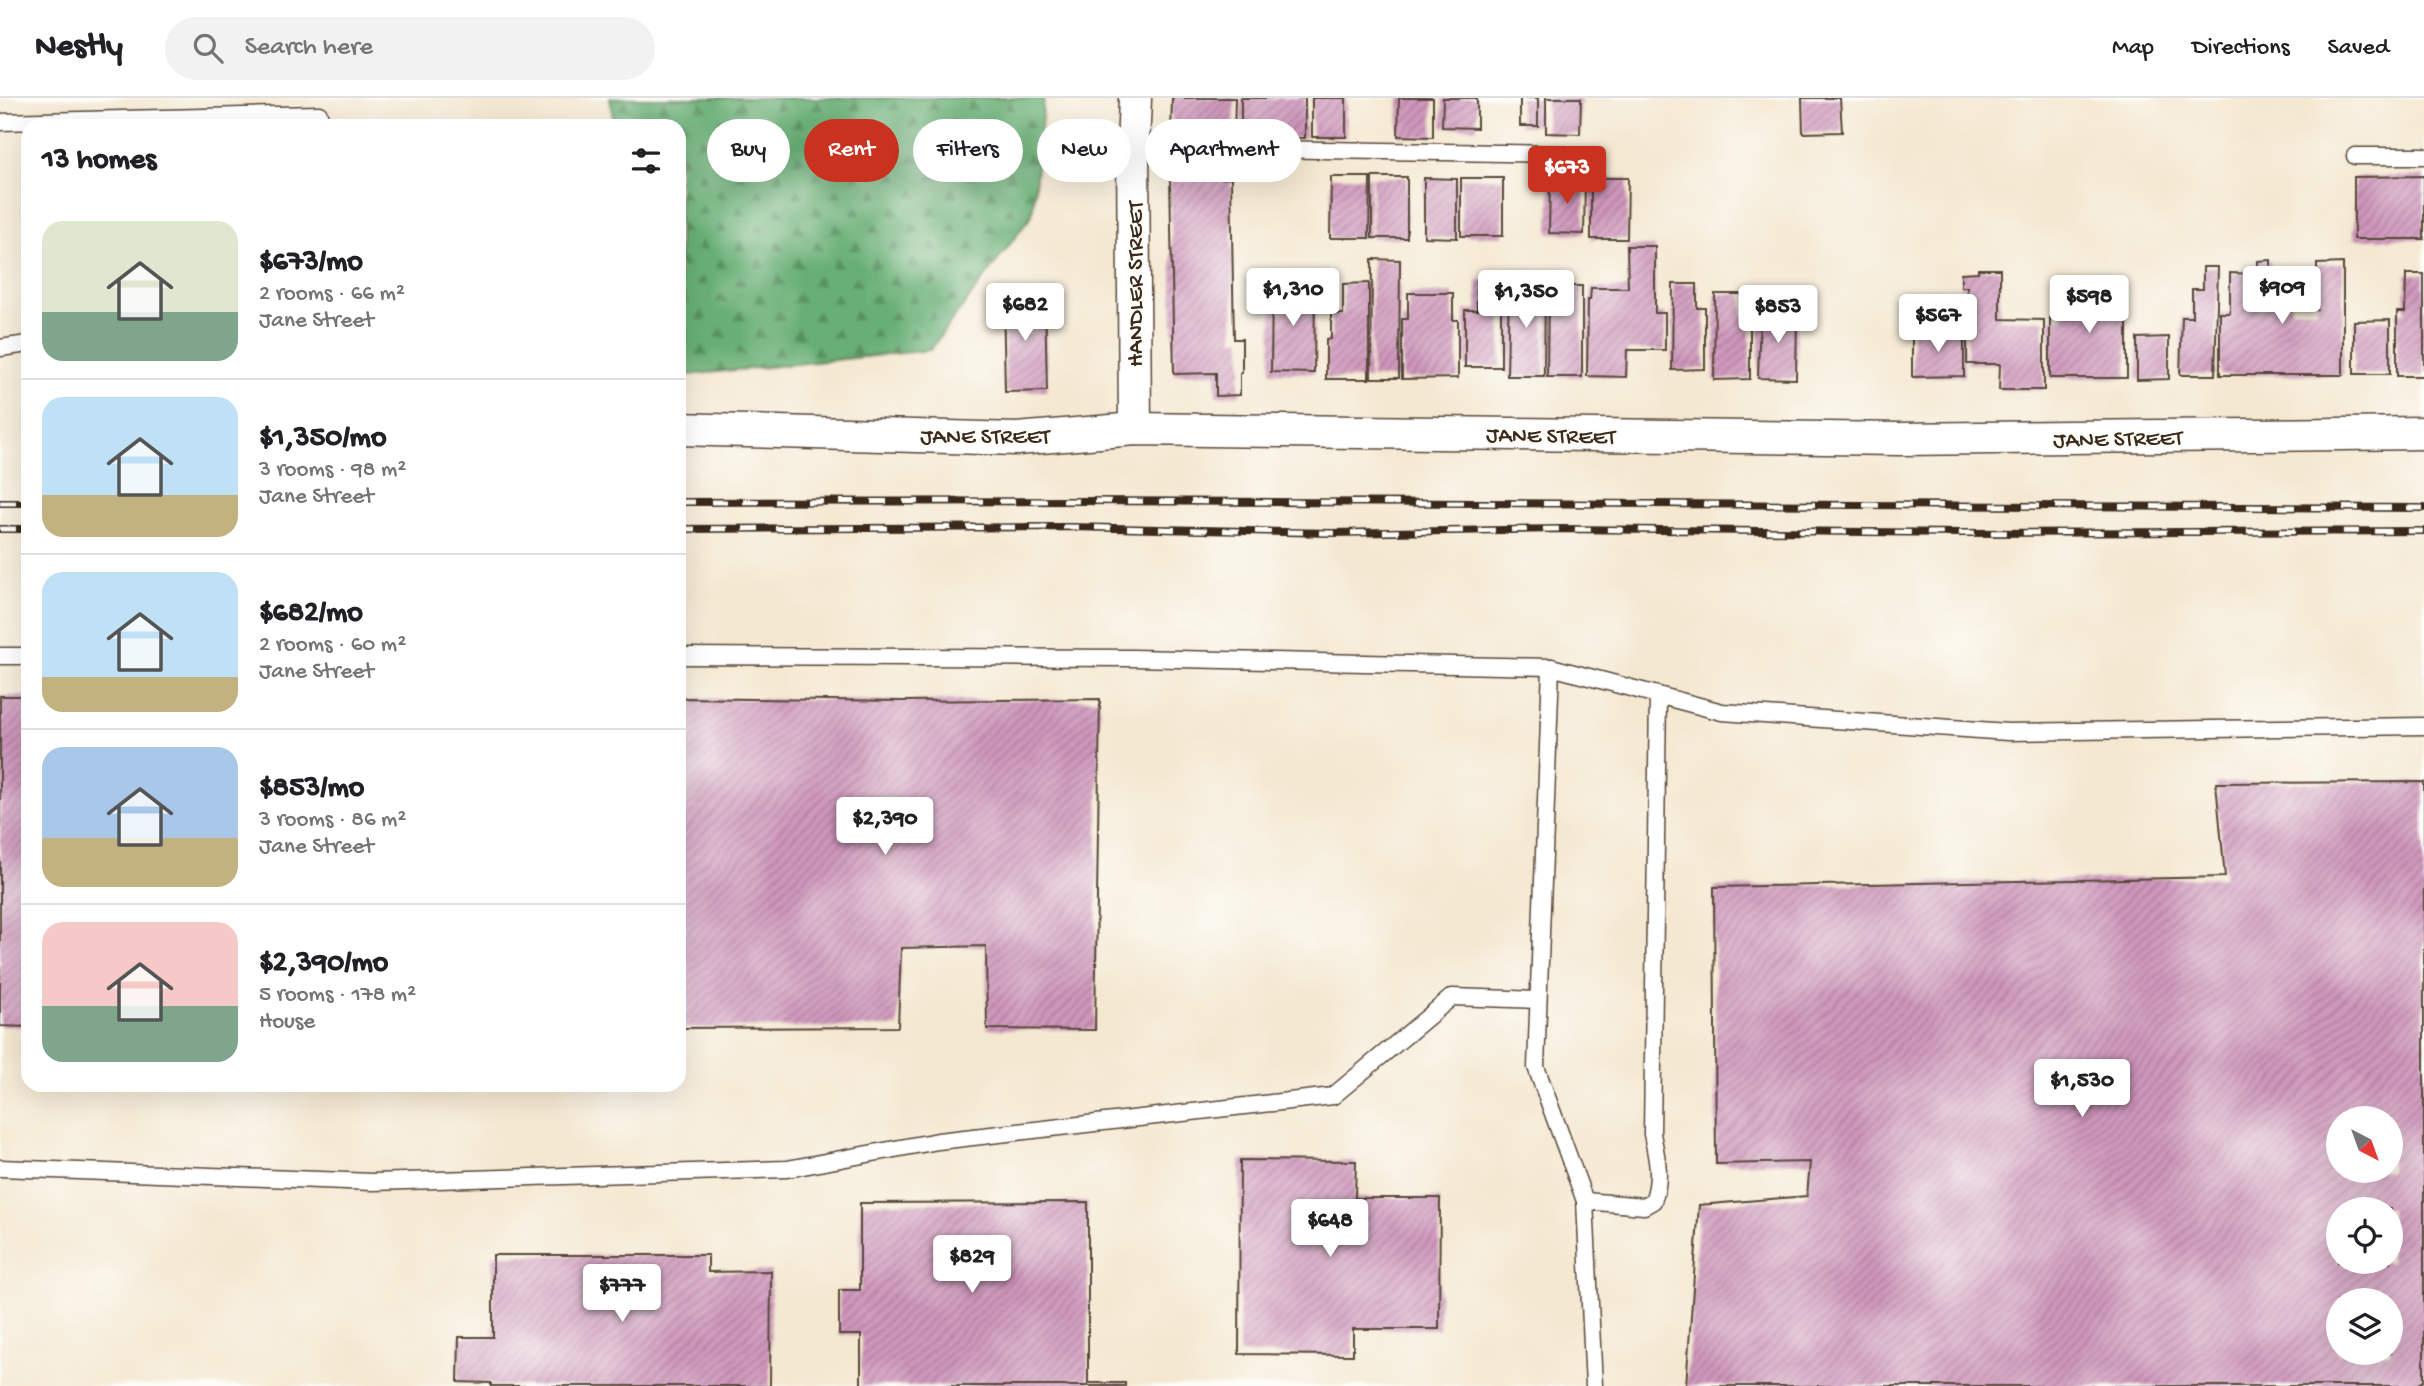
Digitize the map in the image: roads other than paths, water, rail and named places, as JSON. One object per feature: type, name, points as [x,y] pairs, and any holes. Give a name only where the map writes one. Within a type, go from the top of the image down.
[{"type":"street","name":"HANDLER STREET","points":[[1135,98],[1135,429]]},
{"type":"street","name":"JANE STREET","points":[[686,429],[1017,439],[1135,429],[1900,439],[2424,433]]},
{"type":"lane","points":[[120,119],[319,114],[320,119]]},
{"type":"lane","points":[[0,122],[21,121]]},
{"type":"lane","points":[[1133,147],[1562,154]]},
{"type":"lane","points":[[2355,156],[2424,156]]},
{"type":"lane","points":[[0,348],[21,345]]},
{"type":"lane","points":[[0,656],[21,656]]},
{"type":"lane","points":[[686,656],[1133,658],[1551,667],[1722,712],[2008,732],[2424,726]]},
{"type":"lane","points":[[1551,667],[1536,1067],[1585,1201],[1594,1386]]},
{"type":"lane","points":[[1585,1201],[1644,1206],[1653,1201],[1660,1173],[1652,1134],[1658,695]]},
{"type":"lane","points":[[0,1168],[373,1182],[787,1169],[938,1141],[1333,1096],[1452,997],[1538,1000]]},
{"type":"railway","points":[[686,502],[1078,501],[2424,508]]},
{"type":"railway","points":[[0,503],[21,503]]},
{"type":"railway","points":[[686,529],[1069,527],[1332,533],[1559,529],[1961,533],[2424,531]]},
{"type":"railway","points":[[0,529],[21,529]]}]
